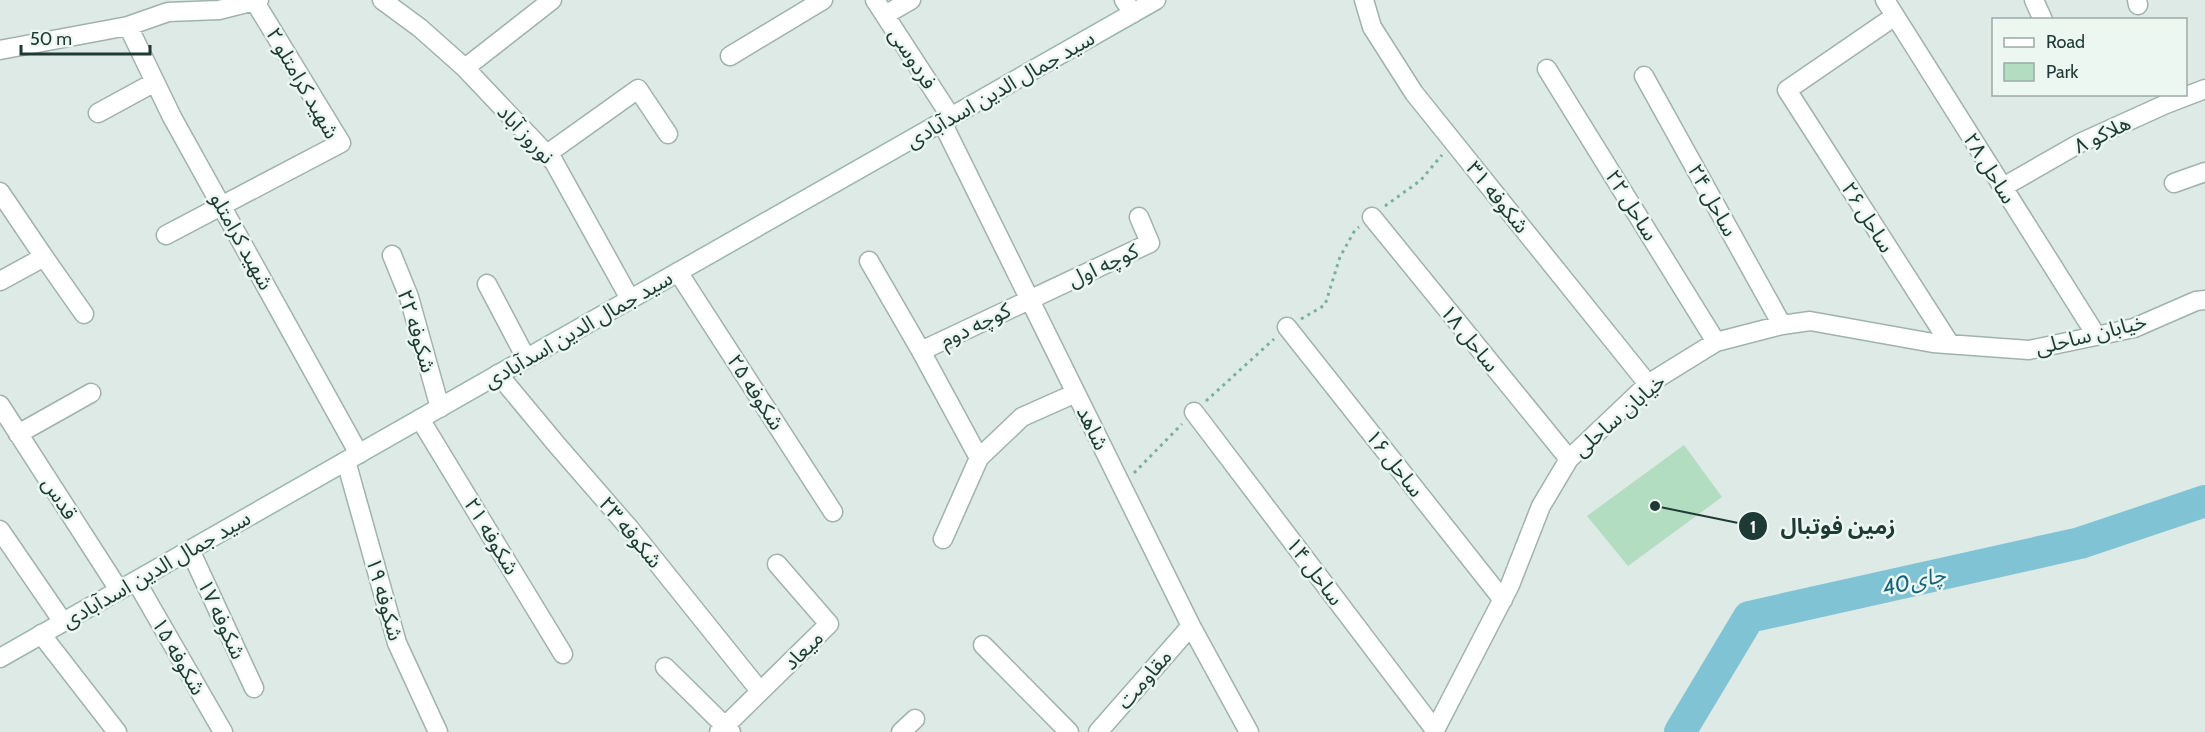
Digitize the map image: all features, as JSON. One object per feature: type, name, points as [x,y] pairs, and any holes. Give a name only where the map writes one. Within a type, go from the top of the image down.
[{"type":"street","name":"نوروز آباد","points":[[382,0],[420,28],[465,68],[554,162],[630,299]]},
{"type":"street","points":[[465,68],[552,0]]},
{"type":"street","points":[[730,56],[823,0]]},
{"type":"street","points":[[880,8],[911,0]]},
{"type":"street","name":"سید جمال الدین اسدآبادی","points":[[0,658],[946,119],[1129,6],[1156,0]]},
{"type":"street","name":"شکوفه ۳۱","points":[[1364,0],[1372,27],[1414,93],[1648,384]]},
{"type":"street","name":"ساحل ۲۸","points":[[1885,0],[2096,335]]},
{"type":"street","points":[[2034,0],[2042,18]]},
{"type":"street","points":[[0,50],[128,26],[173,6],[219,10],[257,1]]},
{"type":"street","name":"شهید کرامتلو ۲","points":[[223,207],[340,143],[257,1]]},
{"type":"street","name":"فردوسی","points":[[880,8],[946,119]]},
{"type":"street","name":"ساحل ۲۶","points":[[1895,16],[1787,90],[1950,344]]},
{"type":"street","name":"شهید کرامتلو","points":[[128,26],[172,117],[223,207],[353,458]]},
{"type":"street","name":"ساحل ۲۲","points":[[1547,69],[1716,342]]},
{"type":"street","name":"ساحل ۲۴","points":[[1644,76],[1782,325]]},
{"type":"street","points":[[98,113],[155,82]]},
{"type":"street","points":[[547,154],[638,89],[668,134]]},
{"type":"street","name":"هلاکو ۸","points":[[2187,96],[2205,89]]},
{"type":"street","name":"هلاکو ۸","points":[[2003,187],[2080,143],[2187,96]]},
{"type":"street","name":"شاهد","points":[[946,119],[1029,299],[1191,626],[1249,732]]},
{"type":"street","points":[[2174,183],[2205,172]]},
{"type":"street","points":[[0,192],[84,314]]},
{"type":"street","points":[[166,235],[223,207]]},
{"type":"street","name":"کوچه اول","points":[[1029,299],[1150,243],[1139,217]]},
{"type":"street","name":"ساحل ۱۸","points":[[1372,217],[1569,459]]},
{"type":"street","name":"شکوفه ۲۲","points":[[392,255],[409,297],[440,408]]},
{"type":"street","points":[[0,281],[44,257]]},
{"type":"street","points":[[869,261],[979,458]]},
{"type":"street","name":"شکوفه ۲۵","points":[[678,272],[833,512]]},
{"type":"street","points":[[487,284],[526,358]]},
{"type":"street","name":"کوچه دوم","points":[[921,351],[1029,299]]},
{"type":"street","name":"خیابان ساحلی","points":[[1435,731],[1503,600],[1541,506],[1569,459],[1648,384],[1716,342],[1782,325],[1810,321],[1950,344],[2029,350],[2134,328],[2196,301],[2205,300]]},
{"type":"street","name":"ساحل ۱۶","points":[[1287,327],[1503,600]]},
{"type":"street","name":"شکوفه ۲۳","points":[[498,374],[630,529],[760,691]]},
{"type":"street","points":[[18,434],[91,393]]},
{"type":"street","points":[[944,539],[979,458],[1022,417],[1076,393]]},
{"type":"street","name":"قدس","points":[[0,405],[119,590]]},
{"type":"street","name":"ساحل ۱۴","points":[[1194,412],[1435,731]]},
{"type":"street","name":"شکوفه ۲۱","points":[[420,419],[563,654]]},
{"type":"street","name":"شکوفه ۱۹","points":[[353,458],[397,643],[438,732]]},
{"type":"street","points":[[0,530],[63,622]]},
{"type":"street","name":"شکوفه ۱۷","points":[[190,550],[254,688]]},
{"type":"street","name":"میعاد","points":[[725,730],[760,691],[829,624],[777,564]]},
{"type":"street","name":"شکوفه ۱۵","points":[[136,581],[223,732]]},
{"type":"street","name":"مقاومت","points":[[1098,732],[1191,626]]},
{"type":"street","points":[[41,634],[117,732]]},
{"type":"street","points":[[983,645],[1070,732]]},
{"type":"street","points":[[665,667],[725,730]]},
{"type":"street","points":[[901,732],[915,719]]},
{"type":"green space","points":[[1684,445],[1722,497],[1628,566],[1587,516]]},
{"type":"waterway","name":"40چای","points":[[1680,732],[1749,617],[2080,543],[2205,501]]},
{"type":"place","name":"زمین فوتبال","points":[[1655,506]]}]
